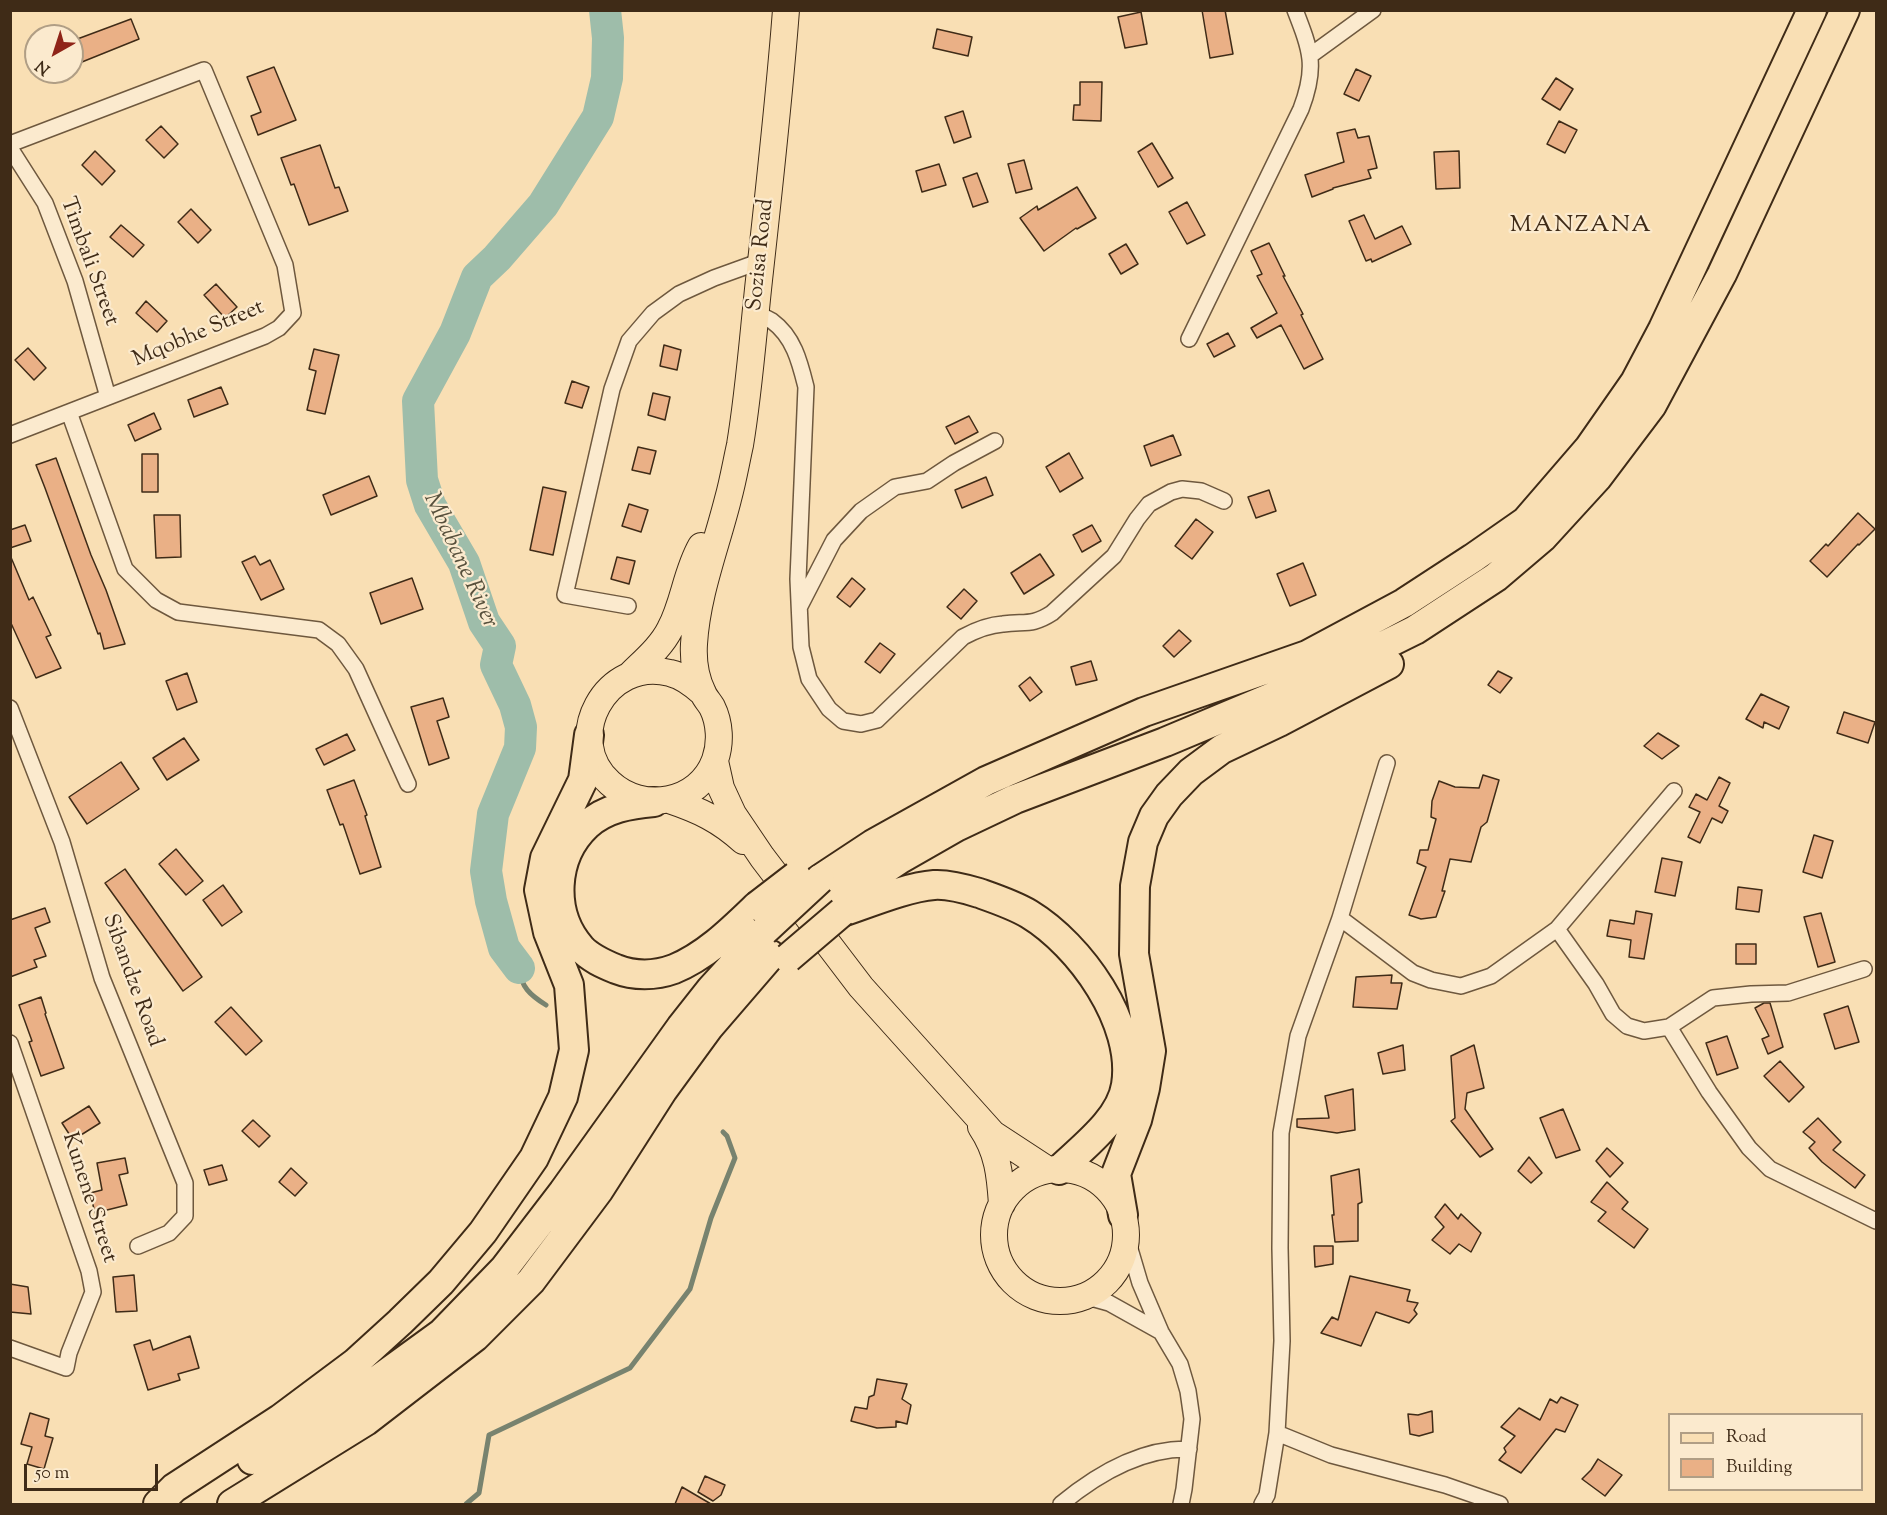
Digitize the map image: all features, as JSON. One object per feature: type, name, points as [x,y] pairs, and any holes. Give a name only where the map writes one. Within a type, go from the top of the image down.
[{"type":"highway","points":[[232,1504],[366,1421],[474,1337],[531,1281],[599,1190],[663,1089],[709,1027],[808,878],[986,781],[1144,712],[1306,655],[1404,603],[1526,521],[1589,448],[1635,382],[1663,329],[1812,10]]},
{"type":"highway","points":[[1125,1227],[1116,1174],[1137,1120],[1146,1088],[1151,1051],[1134,954],[1135,886],[1143,842],[1154,816],[1169,795],[1191,772],[1222,749],[1279,722],[1441,636],[1527,567],[1561,534],[1597,478],[1652,405],[1722,274],[1845,10]]},
{"type":"highway","points":[[831,913],[900,859],[966,822],[1015,799],[1165,742],[1320,677],[1415,630],[1497,577],[1543,537],[1597,478]]},
{"type":"highway","points":[[158,1504],[174,1488],[280,1419],[355,1363],[400,1322],[441,1282],[483,1232],[534,1158],[563,1097],[574,1050],[569,985],[548,932],[539,890],[545,858],[583,780],[589,735]]},
{"type":"highway","points":[[662,801],[628,804],[611,810],[588,824],[570,846],[561,868],[559,890],[561,909],[567,928],[582,950],[602,964],[625,972],[649,975],[674,969],[725,937],[770,938]]},
{"type":"highway","points":[[178,1504],[331,1411],[442,1333],[504,1269],[711,989],[770,938],[831,913],[935,885],[966,889],[999,899],[1030,914],[1083,962],[1098,984],[1118,1022],[1127,1057],[1126,1086],[1118,1106],[1101,1131],[1054,1170]]},
{"type":"main road","name":"Sozisa Road","points":[[728,499],[740,443],[786,10]]},
{"type":"main road","points":[[728,499],[698,553],[670,629],[661,644],[630,675],[611,687],[596,705],[589,735],[591,752],[597,768],[608,782],[621,792],[637,799],[662,801],[699,810],[727,826],[762,857]]},
{"type":"main road","points":[[662,801],[684,795],[697,786],[715,761],[719,743],[718,725],[713,708],[703,693],[696,670],[694,646],[699,609],[728,499]]},
{"type":"main road","points":[[630,675],[650,671],[669,673],[687,680],[703,693]]},
{"type":"main road","points":[[715,761],[721,788],[733,814],[762,857],[861,987],[993,1134],[1054,1170]]},
{"type":"main road","points":[[966,1104],[988,1137],[999,1165],[1002,1204]]},
{"type":"main road","points":[[1068,1169],[1096,1179],[1113,1195],[1125,1227],[1124,1256],[1106,1284],[1076,1299],[1059,1301],[1042,1299],[1027,1292],[1013,1281],[1003,1268],[994,1236],[996,1219],[1010,1191],[1034,1174],[1054,1170],[1068,1169]]},
{"type":"street","points":[[1189,339],[1308,93],[1312,74],[1311,55],[1295,10]]},
{"type":"street","points":[[1311,55],[1373,10]]},
{"type":"street","name":"Mqobhe Street","points":[[10,146],[204,70],[285,265],[293,313],[279,328],[265,336],[10,435]]},
{"type":"street","name":"Timbali Street","points":[[10,146],[45,203],[75,281],[108,397]]},
{"type":"street","points":[[628,606],[565,595],[612,389],[629,341],[652,313],[679,294],[761,261]]},
{"type":"street","points":[[755,313],[772,321],[789,339],[801,364],[806,387],[798,579],[801,647],[809,679],[829,709],[843,721],[861,724],[877,720],[963,637],[974,631],[990,626],[1030,623],[1052,613],[1114,556],[1149,504],[1171,492],[1182,489],[1202,491],[1224,501]]},
{"type":"street","points":[[69,412],[125,569],[156,600],[178,612],[319,630],[329,637],[356,669],[408,784]]},
{"type":"street","points":[[799,607],[834,540],[861,511],[895,487],[927,481],[954,463],[995,441]]},
{"type":"street","name":"Sibandze Road","points":[[10,708],[62,842],[102,978],[185,1183],[184,1216],[169,1233],[138,1246]]},
{"type":"street","points":[[1262,1504],[1267,1494],[1277,1433],[1282,1341],[1281,1133],[1298,1036],[1340,918],[1387,763]]},
{"type":"street","points":[[1340,918],[1413,973],[1431,980],[1461,986],[1491,976],[1557,928],[1674,791]]},
{"type":"street","points":[[1557,928],[1596,984],[1613,1014],[1627,1026],[1644,1031],[1669,1027],[1713,998],[1788,993],[1864,969]]},
{"type":"street","points":[[1669,1027],[1709,1092],[1749,1149],[1770,1169],[1876,1221]]},
{"type":"street","name":"Kunene Street","points":[[10,1043],[89,1271],[93,1292],[69,1353],[66,1368],[10,1348]]},
{"type":"street","points":[[1125,1227],[1140,1283],[1161,1332],[1180,1364],[1188,1391],[1192,1419],[1181,1504]]},
{"type":"street","points":[[1084,1296],[1109,1303],[1161,1332]]},
{"type":"street","points":[[1277,1433],[1331,1455],[1445,1485],[1500,1504]]},
{"type":"street","points":[[1061,1504],[1075,1493],[1129,1462],[1156,1452],[1188,1449]]},
{"type":"building","points":[[1202,10],[1225,10],[1233,54],[1210,58]]},
{"type":"building","points":[[1141,12],[1147,44],[1125,48],[1118,17]]},
{"type":"building","points":[[131,19],[139,39],[84,61],[84,37]]},
{"type":"building","points":[[937,29],[972,37],[968,56],[933,48]]},
{"type":"building","points":[[274,67],[296,120],[258,135],[251,116],[261,112],[247,77]]},
{"type":"building","points":[[1356,69],[1371,76],[1359,101],[1344,94]]},
{"type":"building","points":[[1556,78],[1573,89],[1560,110],[1542,99]]},
{"type":"building","points":[[1080,82],[1102,82],[1101,121],[1073,120],[1074,105],[1080,105]]},
{"type":"building","points":[[963,111],[971,137],[954,143],[945,117]]},
{"type":"building","points":[[1559,121],[1577,130],[1565,153],[1547,144]]},
{"type":"building","points":[[161,126],[178,144],[164,158],[146,140]]},
{"type":"building","points":[[1355,129],[1358,138],[1369,136],[1377,168],[1368,170],[1371,178],[1333,188],[1312,197],[1305,175],[1344,162],[1337,133]]},
{"type":"building","points":[[1152,143],[1173,178],[1158,187],[1138,152]]},
{"type":"building","points":[[320,145],[335,188],[339,187],[348,211],[309,225],[294,184],[291,185],[281,158]]},
{"type":"building","points":[[95,151],[115,171],[102,185],[82,165]]},
{"type":"building","points":[[1459,151],[1460,188],[1436,189],[1434,152]]},
{"type":"building","points":[[1024,160],[1032,189],[1016,193],[1008,164]]},
{"type":"building","points":[[939,164],[946,185],[922,192],[916,171]]},
{"type":"building","points":[[977,173],[988,202],[973,207],[963,178]]},
{"type":"building","points":[[1077,187],[1096,218],[1076,228],[1044,251],[1020,218],[1037,206],[1038,210]]},
{"type":"building","points":[[1187,202],[1205,235],[1187,244],[1169,212]]},
{"type":"building","points":[[191,209],[211,230],[198,243],[178,222]]},
{"type":"building","points":[[1364,215],[1375,239],[1402,226],[1411,244],[1372,262],[1371,259],[1366,261],[1349,221]]},
{"type":"building","points":[[121,225],[144,245],[133,257],[110,237]]},
{"type":"building","points":[[1269,243],[1323,359],[1304,369],[1281,325],[1257,338],[1251,328],[1277,313],[1257,276],[1262,274],[1251,251]]},
{"type":"building","points":[[1126,244],[1138,264],[1121,274],[1109,254]]},
{"type":"building","points":[[216,284],[237,307],[225,318],[204,295]]},
{"type":"building","points":[[146,301],[167,321],[157,332],[136,313]]},
{"type":"building","points":[[1228,333],[1235,346],[1214,357],[1207,344]]},
{"type":"building","points":[[664,345],[681,350],[677,370],[660,366]]},
{"type":"building","points":[[28,348],[46,368],[34,380],[15,360]]},
{"type":"building","points":[[314,349],[339,355],[325,414],[307,410],[316,371],[309,369]]},
{"type":"building","points":[[572,381],[589,387],[582,408],[565,403]]},
{"type":"building","points":[[221,387],[228,404],[194,417],[188,400]]},
{"type":"building","points":[[653,393],[670,397],[665,420],[648,415]]},
{"type":"building","points":[[154,413],[161,429],[135,441],[128,425]]},
{"type":"building","points":[[969,416],[978,432],[955,444],[946,427]]},
{"type":"building","points":[[1173,435],[1181,455],[1151,466],[1144,446]]},
{"type":"building","points":[[638,447],[656,451],[650,474],[632,470]]},
{"type":"building","points":[[1069,453],[1083,478],[1060,492],[1046,467]]},
{"type":"building","points":[[142,454],[158,454],[158,492],[142,492]]},
{"type":"building","points":[[56,458],[125,644],[104,649],[100,633],[98,634],[36,465]]},
{"type":"building","points":[[369,476],[377,496],[331,515],[323,495]]},
{"type":"building","points":[[986,477],[993,495],[962,508],[955,490]]},
{"type":"building","points":[[543,487],[566,492],[553,555],[530,550]]},
{"type":"building","points":[[1269,490],[1276,511],[1256,518],[1248,497]]},
{"type":"building","points":[[629,504],[648,510],[641,532],[622,526]]},
{"type":"building","points":[[1858,513],[1875,529],[1827,577],[1810,561],[1826,544],[1828,546]]},
{"type":"building","points":[[154,515],[180,515],[181,557],[156,558]]},
{"type":"building","points":[[1196,519],[1213,532],[1192,559],[1175,546]]},
{"type":"building","points":[[25,525],[31,541],[10,548],[10,530]]},
{"type":"building","points":[[1092,525],[1101,541],[1082,552],[1073,535]]},
{"type":"building","points":[[1040,554],[1054,575],[1024,594],[1011,573]]},
{"type":"building","points":[[10,555],[29,600],[33,597],[51,635],[46,637],[61,668],[36,678],[10,621]]},
{"type":"building","points":[[255,556],[260,565],[270,560],[284,589],[261,600],[242,562]]},
{"type":"building","points":[[617,557],[635,561],[629,584],[611,579]]},
{"type":"building","points":[[1303,563],[1316,595],[1290,606],[1277,574]]},
{"type":"building","points":[[412,578],[423,609],[381,624],[370,593]]},
{"type":"building","points":[[852,578],[865,589],[850,607],[837,597]]},
{"type":"building","points":[[964,589],[977,601],[961,619],[947,607]]},
{"type":"building","points":[[1179,630],[1191,641],[1174,657],[1163,646]]},
{"type":"building","points":[[880,643],[895,654],[880,673],[865,662]]},
{"type":"building","points":[[1091,661],[1097,680],[1076,685],[1071,667]]},
{"type":"building","points":[[1498,671],[1512,678],[1500,693],[1488,685]]},
{"type":"building","points":[[187,673],[197,702],[177,710],[166,681]]},
{"type":"building","points":[[1030,677],[1042,692],[1030,701],[1019,686]]},
{"type":"building","points":[[1761,694],[1789,707],[1779,729],[1764,722],[1763,728],[1746,719]]},
{"type":"building","points":[[443,698],[449,717],[437,721],[449,758],[429,765],[411,707]]},
{"type":"building","points":[[1844,712],[1875,722],[1868,743],[1837,733]]},
{"type":"building","points":[[1658,733],[1679,746],[1662,759],[1644,746]]},
{"type":"building","points":[[347,734],[355,750],[324,765],[316,749]]},
{"type":"building","points":[[184,738],[199,760],[167,780],[153,758]]},
{"type":"building","points":[[121,762],[139,789],[87,824],[69,797]]},
{"type":"building","points":[[1483,775],[1499,780],[1487,822],[1481,827],[1471,862],[1450,859],[1442,891],[1445,891],[1436,917],[1421,919],[1409,915],[1426,867],[1417,863],[1420,850],[1428,850],[1436,819],[1431,817],[1432,801],[1439,781],[1455,787],[1479,788]]},
{"type":"building","points":[[1719,777],[1730,783],[1719,806],[1728,811],[1722,823],[1712,818],[1700,843],[1688,837],[1700,812],[1689,807],[1696,794],[1707,800]]},
{"type":"building","points":[[354,780],[367,815],[365,816],[381,867],[360,874],[343,824],[340,825],[327,790]]},
{"type":"building","points":[[1814,835],[1833,841],[1822,878],[1803,872]]},
{"type":"building","points":[[176,849],[203,881],[186,895],[159,864]]},
{"type":"building","points":[[1662,858],[1682,862],[1675,896],[1655,892]]},
{"type":"building","points":[[125,869],[202,977],[183,991],[105,883]]},
{"type":"building","points":[[223,885],[242,912],[222,926],[203,900]]},
{"type":"building","points":[[1738,887],[1762,890],[1759,912],[1736,909]]},
{"type":"building","points":[[45,908],[50,922],[35,928],[46,956],[34,960],[37,967],[10,977],[10,920]]},
{"type":"building","points":[[1636,911],[1652,914],[1644,959],[1629,957],[1631,940],[1607,936],[1610,920],[1634,924]]},
{"type":"building","points":[[1821,913],[1835,962],[1818,967],[1804,917]]},
{"type":"building","points":[[1736,944],[1756,944],[1756,964],[1736,964]]},
{"type":"building","points":[[1392,975],[1391,983],[1402,983],[1397,1009],[1353,1007],[1356,977]]},
{"type":"building","points":[[41,997],[64,1068],[41,1076],[19,1005]]},
{"type":"building","points":[[1764,1003],[1770,1003],[1783,1047],[1768,1054],[1762,1039],[1769,1036],[1755,1008]]},
{"type":"building","points":[[1848,1006],[1859,1042],[1835,1049],[1824,1014]]},
{"type":"building","points":[[231,1007],[262,1041],[246,1055],[215,1022]]},
{"type":"building","points":[[1727,1036],[1738,1068],[1717,1075],[1706,1043]]},
{"type":"building","points":[[1403,1045],[1405,1070],[1383,1074],[1378,1053]]},
{"type":"building","points":[[1474,1045],[1484,1088],[1467,1093],[1465,1109],[1493,1149],[1480,1157],[1451,1121],[1455,1118],[1451,1056]]},
{"type":"building","points":[[1780,1061],[1804,1087],[1789,1102],[1764,1076]]},
{"type":"building","points":[[1353,1089],[1355,1130],[1337,1133],[1297,1127],[1297,1119],[1329,1118],[1325,1096]]},
{"type":"building","points":[[89,1106],[100,1123],[73,1140],[62,1123]]},
{"type":"building","points":[[1563,1109],[1580,1150],[1556,1158],[1540,1118]]},
{"type":"building","points":[[1818,1118],[1841,1142],[1833,1150],[1865,1175],[1855,1188],[1822,1162],[1809,1148],[1815,1142],[1803,1132]]},
{"type":"building","points":[[253,1120],[270,1136],[259,1147],[242,1131]]},
{"type":"building","points":[[1607,1148],[1623,1163],[1610,1177],[1596,1161]]},
{"type":"building","points":[[1529,1157],[1542,1173],[1531,1183],[1518,1171]]},
{"type":"building","points":[[125,1158],[128,1173],[119,1175],[127,1205],[95,1213],[90,1193],[102,1190],[97,1163]]},
{"type":"building","points":[[222,1165],[227,1180],[209,1185],[204,1170]]},
{"type":"building","points":[[291,1168],[307,1183],[295,1196],[279,1182]]},
{"type":"building","points":[[1359,1169],[1362,1202],[1358,1204],[1358,1241],[1335,1242],[1331,1176]]},
{"type":"building","points":[[1607,1182],[1628,1202],[1622,1209],[1648,1229],[1634,1248],[1598,1221],[1606,1212],[1591,1202]]},
{"type":"building","points":[[1445,1204],[1458,1219],[1461,1214],[1481,1233],[1471,1252],[1459,1244],[1450,1254],[1432,1240],[1444,1227],[1435,1217]]},
{"type":"building","points":[[1314,1246],[1333,1246],[1333,1264],[1315,1267]]},
{"type":"building","points":[[134,1275],[137,1311],[116,1312],[113,1277]]},
{"type":"building","points":[[1350,1276],[1410,1290],[1407,1301],[1418,1303],[1414,1310],[1417,1314],[1409,1323],[1376,1312],[1361,1346],[1321,1333],[1332,1317],[1338,1320]]},
{"type":"building","points":[[10,1284],[28,1287],[31,1314],[10,1312]]},
{"type":"building","points":[[190,1336],[199,1368],[178,1374],[180,1380],[148,1390],[134,1345],[150,1340],[153,1350]]},
{"type":"building","points":[[877,1379],[907,1384],[902,1399],[911,1405],[907,1424],[896,1421],[896,1427],[877,1428],[851,1421],[855,1407],[867,1409],[869,1397],[874,1395]]},
{"type":"building","points":[[1561,1397],[1578,1405],[1565,1432],[1556,1429],[1521,1473],[1499,1460],[1506,1452],[1504,1448],[1515,1436],[1501,1427],[1519,1408],[1540,1420],[1550,1399],[1557,1403]]},
{"type":"building","points":[[1432,1411],[1433,1432],[1419,1436],[1410,1434],[1408,1414],[1418,1415]]},
{"type":"building","points":[[30,1413],[49,1419],[45,1436],[53,1438],[44,1469],[27,1464],[32,1447],[21,1444]]},
{"type":"building","points":[[1598,1459],[1622,1475],[1605,1496],[1582,1479]]},
{"type":"building","points":[[705,1476],[725,1485],[721,1495],[713,1501],[698,1492]]},
{"type":"building","points":[[682,1487],[711,1504],[675,1504]]},
{"type":"waterway","name":"Mbabane River","points":[[519,968],[504,948],[491,901],[486,871],[493,814],[520,748],[521,727],[515,705],[496,665],[500,646],[484,622],[464,563],[430,505],[422,480],[418,401],[455,333],[477,277],[497,258],[543,205],[598,117],[607,78],[608,38],[605,10]]},
{"type":"waterway","points":[[519,968],[527,990],[546,1005]]},
{"type":"waterway","points":[[466,1504],[479,1493],[489,1435],[630,1368],[690,1289],[711,1218],[735,1158],[727,1136],[723,1132]]},
{"type":"district","name":"MANZANA","points":[[1581,227]]}]
